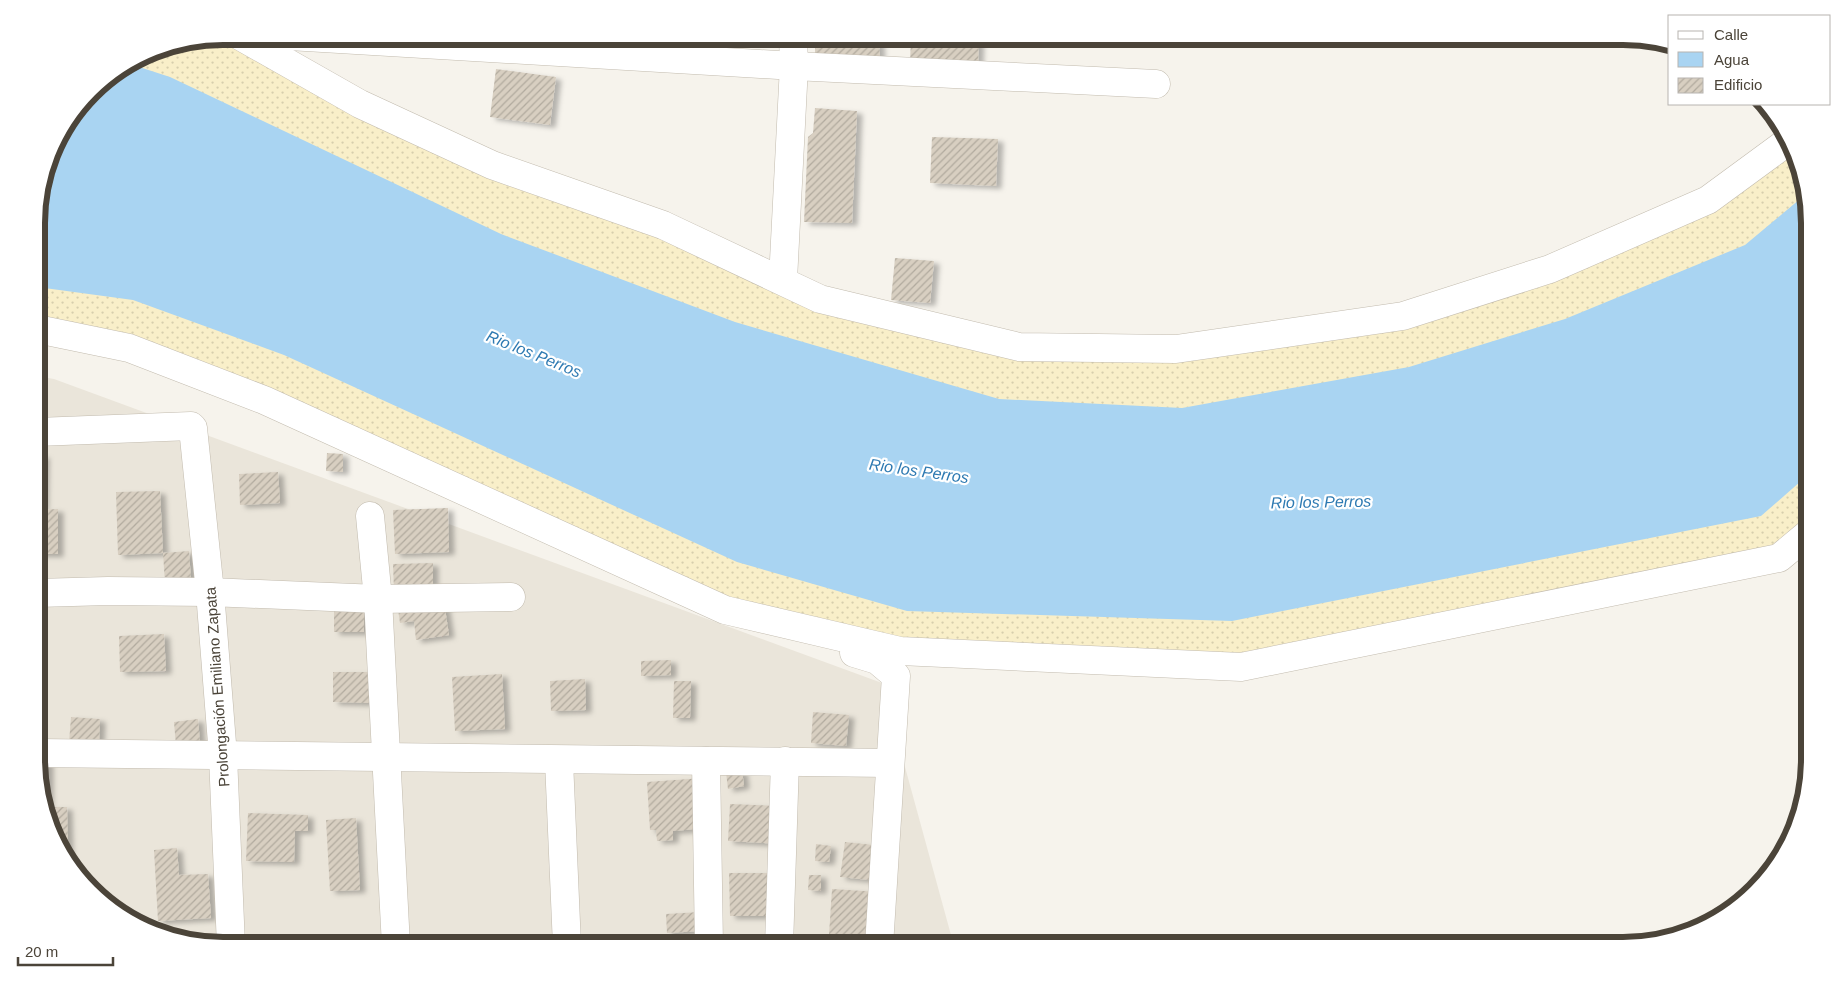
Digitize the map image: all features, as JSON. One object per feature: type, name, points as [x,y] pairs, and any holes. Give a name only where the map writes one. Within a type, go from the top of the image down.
[{"type":"street","points":[[256,45],[360,104],[492,164],[662,225],[783,280],[820,299],[1019,347],[1176,349],[1403,316],[1550,269],[1708,200],[1783,145]]},
{"type":"street","points":[[531,45],[794,66],[1156,84]]},
{"type":"street","points":[[783,280],[794,66],[793,45]]},
{"type":"street","points":[[45,331],[129,348],[264,400],[725,610],[900,651],[1240,667],[1779,558],[1801,540]]},
{"type":"street","points":[[264,400],[718,614],[877,660],[896,676],[880,937]]},
{"type":"street","name":"Prolongación Emiliano Zapata","points":[[45,432],[190,426],[193,428],[210,592],[223,756],[231,937]]},
{"type":"street","points":[[370,516],[378,599],[396,937]]},
{"type":"street","points":[[45,593],[210,592],[378,599],[511,597]]},
{"type":"street","points":[[45,753],[890,763]]},
{"type":"street","points":[[560,760],[567,937]]},
{"type":"street","points":[[706,761],[709,937]]},
{"type":"street","points":[[780,937],[785,761]]},
{"type":"shaded area","points":[[45,377],[54,379],[882,683],[952,937],[212,937],[166,928],[144,919],[124,907],[89,876],[63,838],[54,816],[48,793],[45,770]]},
{"type":"sand","points":[[212,45],[256,45],[360,104],[783,280],[1019,347],[1176,349],[1403,316],[1550,269],[1783,144],[1795,177],[1801,212],[1801,540],[1779,558],[1241,667],[900,651],[725,610],[264,400],[45,332],[45,212],[51,177],[63,144],[89,106],[124,75],[144,63],[166,54],[189,48]]},
{"type":"water","name":"Rio los Perros","points":[[138,67],[170,77],[501,234],[735,322],[999,399],[1182,408],[1409,367],[1565,319],[1745,245],[1799,200],[1801,212],[1801,481],[1761,516],[1232,621],[907,611],[737,562],[284,355],[133,300],[45,288],[45,212],[54,166],[63,144],[75,124],[97,97],[124,75]]},
{"type":"building","points":[[634,45],[677,45],[676,49]]},
{"type":"building","points":[[815,45],[879,45],[880,59],[815,60]]},
{"type":"building","points":[[911,45],[979,45],[978,66],[910,63]]},
{"type":"building","points":[[496,69],[556,77],[550,125],[490,117]]},
{"type":"building","points":[[815,108],[857,111],[852,223],[804,222],[808,137],[813,133]]},
{"type":"building","points":[[932,137],[998,139],[996,186],[930,183]]},
{"type":"building","points":[[895,258],[934,261],[930,303],[891,300]]},
{"type":"building","points":[[327,453],[343,454],[343,472],[326,471]]},
{"type":"building","points":[[278,472],[280,503],[240,505],[239,474]]},
{"type":"building","points":[[160,491],[163,553],[118,555],[116,492]]},
{"type":"building","points":[[448,508],[449,552],[395,554],[393,510]]},
{"type":"building","points":[[58,509],[58,554],[45,554],[45,510]]},
{"type":"building","points":[[189,551],[191,580],[165,583],[163,553]]},
{"type":"building","points":[[433,563],[433,590],[394,590],[393,564]]},
{"type":"building","points":[[444,602],[449,635],[416,640],[414,621],[400,623],[398,609]]},
{"type":"building","points":[[334,609],[364,609],[364,632],[334,632]]},
{"type":"building","points":[[164,634],[166,671],[120,672],[119,636]]},
{"type":"building","points":[[671,660],[671,675],[641,676],[641,661]]},
{"type":"building","points":[[333,672],[370,672],[370,703],[333,702]]},
{"type":"building","points":[[502,674],[505,729],[455,731],[452,677]]},
{"type":"building","points":[[585,679],[586,710],[551,711],[550,681]]},
{"type":"building","points":[[674,681],[691,681],[690,718],[673,718]]},
{"type":"building","points":[[813,712],[849,715],[846,746],[811,743]]},
{"type":"building","points":[[71,717],[100,719],[99,744],[69,743]]},
{"type":"building","points":[[198,719],[200,743],[176,746],[174,722]]},
{"type":"building","points":[[45,760],[48,760],[48,793]]},
{"type":"building","points":[[742,770],[744,786],[728,789],[726,772]]},
{"type":"building","points":[[703,778],[696,829],[673,831],[673,840],[657,841],[656,830],[650,830],[647,782]]},
{"type":"building","points":[[730,804],[782,806],[781,844],[728,841]]},
{"type":"building","points":[[52,807],[67,807],[68,846]]},
{"type":"building","points":[[248,813],[308,815],[308,831],[295,831],[294,862],[246,861]]},
{"type":"building","points":[[356,818],[360,890],[330,891],[326,820]]},
{"type":"building","points":[[845,842],[883,846],[880,881],[840,877]]},
{"type":"building","points":[[816,844],[831,846],[829,862],[815,861]]},
{"type":"building","points":[[177,848],[179,875],[208,874],[211,918],[158,921],[154,850]]},
{"type":"building","points":[[729,873],[777,873],[778,916],[730,916]]},
{"type":"building","points":[[809,875],[821,875],[821,891],[808,890]]},
{"type":"building","points":[[832,889],[879,892],[876,937],[829,935]]},
{"type":"building","points":[[700,912],[701,931],[667,933],[666,914]]}]
